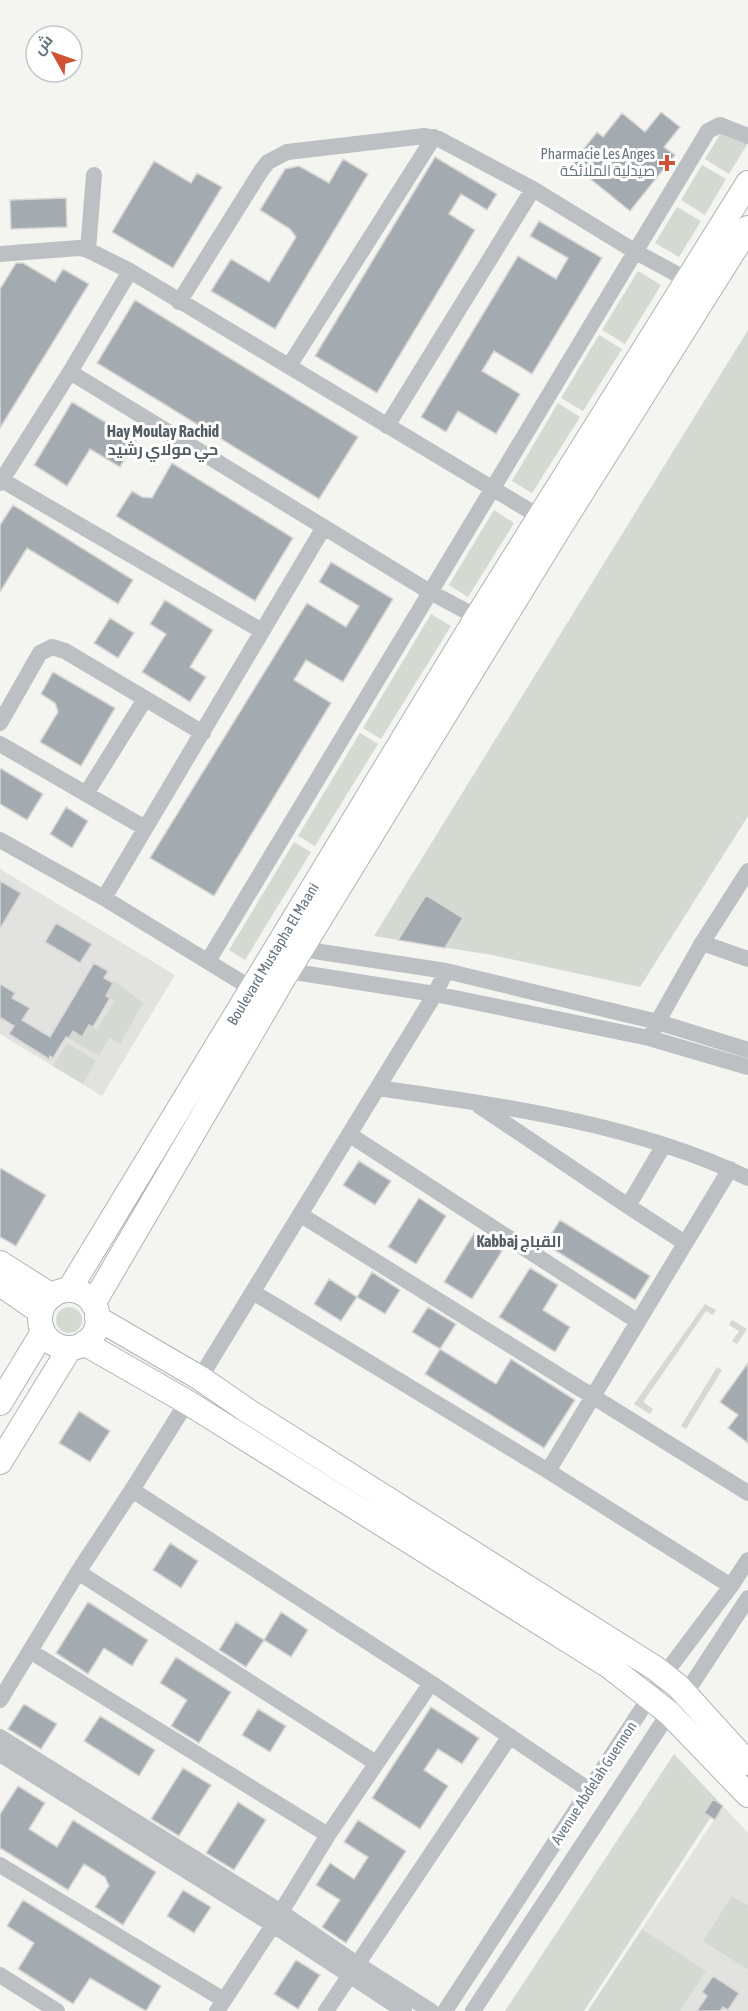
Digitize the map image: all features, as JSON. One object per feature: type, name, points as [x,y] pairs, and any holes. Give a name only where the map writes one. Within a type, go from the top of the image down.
[{"type":"street","points":[[208,961],[708,131],[720,125],[748,136]]},
{"type":"street","points":[[180,302],[261,171],[276,157],[287,152],[425,136],[434,137],[533,189],[636,252],[709,292]]},
{"type":"street","points":[[290,366],[434,137]]},
{"type":"street","points":[[88,250],[94,175]]},
{"type":"street","name":"Boulevard Mustapha El Maani","points":[[95,1311],[183,1149],[262,994],[477,617],[748,183]]},
{"type":"street","points":[[387,426],[533,189]]},
{"type":"street","name":"Boulevard Mustapha El Maani","points":[[0,1403],[51,1308],[161,1136],[262,994],[288,971],[748,228]]},
{"type":"street","points":[[0,254],[79,248],[88,250],[130,271],[540,517]]},
{"type":"street","points":[[130,271],[1,481],[262,631]]},
{"type":"street","points":[[70,372],[430,592],[477,617]]},
{"type":"street","points":[[104,898],[324,527]]},
{"type":"street","points":[[0,723],[40,653],[52,647],[65,651],[203,733]]},
{"type":"street","points":[[86,794],[145,699]]},
{"type":"street","points":[[0,744],[145,828]]},
{"type":"street","points":[[0,840],[104,898],[262,994]]},
{"type":"street","points":[[649,1038],[702,943],[748,871]]},
{"type":"street","points":[[702,943],[748,959]]},
{"type":"street","points":[[301,949],[446,971],[658,1022],[748,1050]]},
{"type":"street","points":[[288,971],[435,994],[649,1038],[748,1066]]},
{"type":"street","points":[[0,1700],[350,1136],[435,994],[446,971]]},
{"type":"street","points":[[378,1088],[472,1101],[571,1120],[664,1145],[748,1178]]},
{"type":"street","points":[[472,1101],[685,1243]]},
{"type":"street","points":[[161,1136],[183,1149]]},
{"type":"street","points":[[350,1136],[638,1321]]},
{"type":"street","points":[[628,1206],[664,1145]]},
{"type":"street","points":[[548,1471],[730,1169]]},
{"type":"street","points":[[301,1215],[748,1493]]},
{"type":"street","points":[[0,1263],[51,1308],[55,1344],[77,1346],[186,1402],[609,1666],[669,1713],[746,1786]]},
{"type":"street","points":[[0,1284],[51,1308],[83,1294],[95,1311],[664,1675],[686,1693],[748,1763]]},
{"type":"street","points":[[253,1292],[548,1471],[731,1586]]},
{"type":"street","points":[[0,1462],[77,1346],[92,1335],[95,1311]]},
{"type":"street","points":[[132,1490],[431,1683],[589,1790]]},
{"type":"street","name":"Avenue Abdelah Guennon","points":[[445,2011],[664,1675],[748,1560]]},
{"type":"street","points":[[78,1572],[376,1763]]},
{"type":"street","name":"Avenue Abdelah Guennon","points":[[473,2011],[669,1713],[686,1693],[748,1598]]},
{"type":"street","points":[[30,1651],[328,1835]]},
{"type":"street","points":[[0,1865],[220,2005],[277,1919],[328,1835],[431,1683]]},
{"type":"street","points":[[326,2011],[510,1736]]},
{"type":"street","points":[[0,1737],[136,1832]]},
{"type":"street","points":[[0,1754],[136,1832],[277,1919],[353,1970],[404,2011]]},
{"type":"street","points":[[353,1970],[431,2011]]},
{"type":"street","points":[[0,1976],[57,2011]]},
{"type":"shaded area","points":[[724,128],[748,143],[729,174],[705,159]]},
{"type":"shaded area","points":[[702,165],[726,179],[705,215],[681,200]]},
{"type":"shaded area","points":[[677,207],[701,221],[679,257],[655,243]]},
{"type":"shaded area","points":[[638,271],[661,285],[625,344],[602,330]]},
{"type":"shaded area","points":[[748,330],[748,816],[640,987],[492,955],[374,936]]},
{"type":"shaded area","points":[[599,335],[622,349],[583,411],[561,398]]},
{"type":"shaded area","points":[[558,403],[580,417],[532,493],[512,481]]},
{"type":"shaded area","points":[[494,510],[514,523],[468,597],[449,585]]},
{"type":"shaded area","points":[[431,614],[451,626],[381,739],[363,728]]},
{"type":"shaded area","points":[[360,733],[378,744],[315,846],[298,836]]},
{"type":"shaded area","points":[[294,842],[311,852],[245,960],[229,950]]},
{"type":"shaded area","points":[[0,869],[175,975],[102,1096],[0,1034]]},
{"type":"shaded area","points":[[114,981],[143,1003],[120,1044],[110,1038],[99,1056],[69,1038],[73,1031],[82,1036],[89,1025],[97,1029],[114,1001],[106,996]]},
{"type":"shaded area","points":[[67,1043],[96,1061],[83,1084],[53,1066]]},
{"type":"shaded area","points":[[705,1304],[716,1310],[713,1315],[706,1311],[643,1402],[653,1409],[650,1414],[634,1404]]},
{"type":"shaded area","points":[[69,1307],[78,1311],[82,1320],[78,1329],[69,1333],[60,1329],[56,1320],[60,1311]]},
{"type":"shaded area","points":[[732,1320],[747,1329],[737,1344],[732,1341],[739,1331],[729,1325]]},
{"type":"shaded area","points":[[717,1367],[722,1370],[686,1429],[681,1426]]},
{"type":"shaded area","points":[[674,1754],[720,1803],[584,2011],[505,2011]]},
{"type":"shaded area","points":[[723,1806],[748,1833],[748,2011],[588,2011]]},
{"type":"shaded area","points":[[732,1896],[748,1906],[748,1970],[703,1941]]},
{"type":"shaded area","points":[[642,1929],[706,1971],[680,2011],[588,2011]]},
{"type":"building","points":[[661,112],[680,127],[664,147],[675,155],[630,211],[572,164],[597,132],[603,137],[622,113],[645,132]]},
{"type":"building","points":[[435,157],[497,194],[487,210],[461,194],[449,214],[475,230],[377,393],[315,356]]},
{"type":"building","points":[[343,159],[368,174],[275,329],[211,291],[231,259],[269,282],[296,237],[290,229],[260,210],[285,169],[299,166],[329,183]]},
{"type":"building","points":[[154,161],[191,183],[197,173],[222,187],[173,268],[112,232]]},
{"type":"building","points":[[66,198],[67,227],[11,229],[10,200]]},
{"type":"building","points":[[539,221],[602,258],[532,374],[494,351],[482,371],[520,394],[496,434],[458,411],[446,432],[421,417],[518,256],[556,279],[568,258],[530,236]]},
{"type":"building","points":[[16,263],[23,263],[55,282],[63,269],[89,284],[0,428],[0,289]]},
{"type":"building","points":[[135,300],[358,437],[319,499],[97,363]]},
{"type":"building","points":[[72,402],[136,441],[120,467],[90,449],[67,486],[34,465]]},
{"type":"building","points":[[172,463],[293,538],[255,601],[116,516],[132,491],[142,497],[152,498]]},
{"type":"building","points":[[13,505],[133,580],[118,604],[27,548],[0,592],[0,525]]},
{"type":"building","points":[[331,562],[393,599],[343,682],[306,660],[294,680],[331,703],[214,896],[150,858],[307,603],[346,627],[359,606],[319,582]]},
{"type":"building","points":[[165,600],[213,630],[190,667],[206,677],[190,702],[142,672],[166,634],[150,624]]},
{"type":"building","points":[[110,618],[134,633],[118,658],[94,643]]},
{"type":"building","points":[[53,672],[115,708],[81,766],[40,742],[58,712],[55,703],[41,694]]},
{"type":"building","points":[[0,768],[43,794],[27,820],[0,804]]},
{"type":"building","points":[[66,807],[88,821],[72,848],[50,834]]},
{"type":"building","points":[[0,881],[21,893],[0,929]]},
{"type":"building","points":[[426,895],[463,918],[445,948],[398,940]]},
{"type":"building","points":[[56,923],[92,944],[80,963],[45,942]]},
{"type":"building","points":[[94,963],[108,971],[104,978],[113,983],[106,996],[110,998],[93,1027],[89,1025],[82,1037],[73,1031],[69,1038],[66,1037],[53,1058],[50,1056],[49,1059],[9,1034],[14,1026],[0,1019],[0,984],[15,993],[12,998],[30,1008],[22,1020],[50,1037]]},
{"type":"building","points":[[359,1161],[391,1181],[375,1205],[343,1185]]},
{"type":"building","points":[[0,1168],[46,1195],[16,1246],[0,1237]]},
{"type":"building","points":[[419,1198],[446,1216],[416,1264],[388,1247]]},
{"type":"building","points":[[560,1220],[650,1276],[635,1300],[545,1244]]},
{"type":"building","points":[[474,1233],[502,1251],[472,1299],[444,1282]]},
{"type":"building","points":[[530,1268],[558,1285],[543,1310],[570,1327],[555,1352],[499,1317]]},
{"type":"building","points":[[372,1272],[400,1290],[385,1314],[357,1297]]},
{"type":"building","points":[[329,1279],[357,1297],[341,1321],[314,1304]]},
{"type":"building","points":[[428,1307],[456,1324],[440,1349],[412,1332]]},
{"type":"building","points":[[440,1349],[496,1384],[511,1359],[575,1400],[544,1448],[425,1374]]},
{"type":"building","points":[[748,1363],[748,1443],[728,1428],[738,1415],[720,1402]]},
{"type":"building","points":[[79,1411],[110,1431],[90,1462],[59,1443]]},
{"type":"building","points":[[170,1543],[198,1561],[181,1588],[153,1570]]},
{"type":"building","points":[[88,1602],[148,1640],[132,1666],[104,1648],[88,1674],[56,1653]]},
{"type":"building","points":[[281,1612],[308,1630],[291,1657],[264,1640]]},
{"type":"building","points":[[236,1622],[264,1640],[246,1667],[219,1650]]},
{"type":"building","points":[[176,1657],[231,1692],[199,1743],[171,1726],[187,1700],[160,1683]]},
{"type":"building","points":[[24,1704],[57,1724],[41,1749],[8,1729]]},
{"type":"building","points":[[431,1707],[479,1738],[462,1764],[438,1749],[424,1770],[448,1786],[420,1829],[372,1798]]},
{"type":"building","points":[[258,1709],[286,1726],[270,1752],[242,1735]]},
{"type":"building","points":[[100,1716],[155,1750],[139,1776],[84,1741]]},
{"type":"building","points":[[183,1768],[211,1785],[179,1836],[151,1819]]},
{"type":"building","points":[[18,1786],[45,1803],[29,1829],[57,1847],[73,1820],[156,1872],[123,1925],[95,1907],[109,1886],[105,1877],[84,1864],[68,1890],[0,1848],[0,1814]]},
{"type":"building","points":[[713,1799],[723,1806],[715,1820],[704,1813]]},
{"type":"building","points":[[238,1802],[266,1820],[234,1870],[206,1853]]},
{"type":"building","points":[[358,1820],[406,1851],[346,1943],[322,1927],[340,1900],[316,1885],[330,1863],[354,1879],[368,1857],[344,1842]]},
{"type":"building","points":[[183,1890],[211,1907],[194,1933],[167,1916]]},
{"type":"building","points":[[23,1900],[161,1986],[146,2011],[90,1978],[73,2004],[18,1969],[34,1943],[7,1926]]},
{"type":"building","points":[[296,1960],[320,1975],[298,2009],[274,1994]]},
{"type":"building","points":[[713,1976],[739,1993],[728,2010],[723,2007],[720,2011],[697,2011],[707,1996],[702,1992]]},
{"type":"place","name":"Pharmacie Les Anges صيدلية الملائكة","points":[[667,163]]},
{"type":"district","name":"Hay Moulay Rachid حي مولاي رشيد","points":[[163,440]]},
{"type":"district","name":"Kabbaj القباج","points":[[519,1241]]}]
